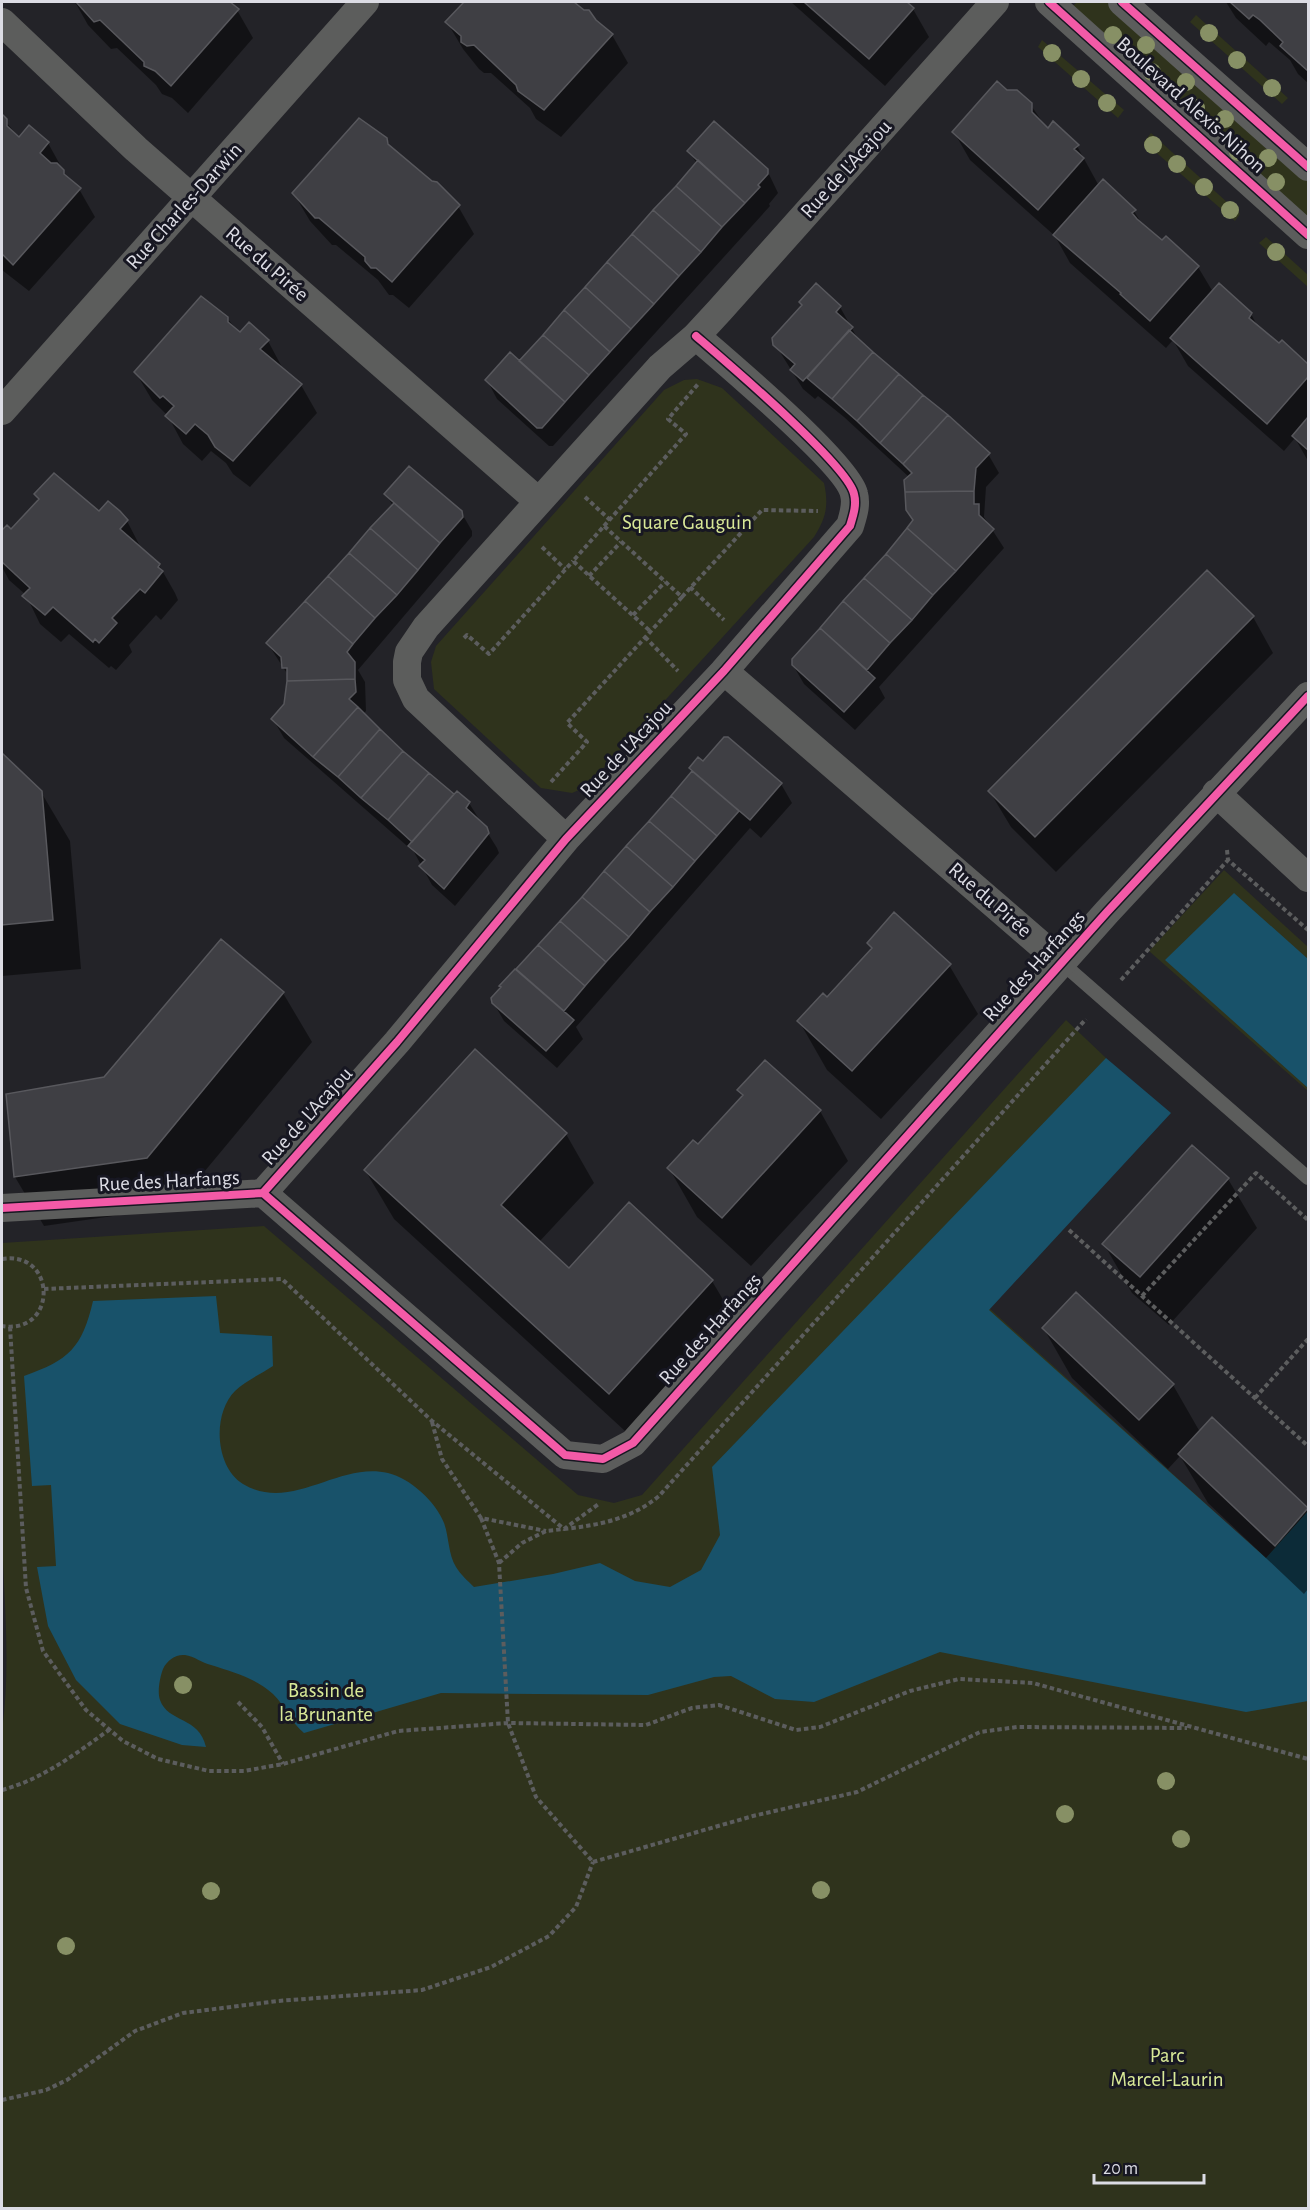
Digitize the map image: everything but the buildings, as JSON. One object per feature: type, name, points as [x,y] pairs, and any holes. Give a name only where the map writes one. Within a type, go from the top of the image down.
[{"type":"street","name":"Rue Charles-Darwin","points":[[2,411],[365,2]]},
{"type":"street","name":"Rue de L'Acajou","points":[[566,839],[416,699],[407,681],[410,652],[426,627],[537,500],[660,367],[696,336],[995,2]]},
{"type":"street","name":"Boulevard Alexis-Nihon","points":[[1049,2],[1308,235]]},
{"type":"street","name":"Boulevard Alexis-Nihon","points":[[1122,2],[1308,167]]},
{"type":"street","name":"Rue du Pirée","points":[[2,22],[192,198],[537,500]]},
{"type":"street","name":"Rue de L'Acajou","points":[[263,1193],[398,1042],[566,839],[724,671],[850,526],[855,503],[854,493],[832,463],[696,336]]},
{"type":"street","name":"Rue du Pirée","points":[[724,671],[1062,963]]},
{"type":"street","name":"Rue des Harfangs","points":[[2,1208],[263,1193],[565,1455],[603,1459],[633,1443],[1062,963],[1216,793],[1308,696]]},
{"type":"street","points":[[1216,793],[1308,878]]},
{"type":"lane","name":"Rue du Pirée","points":[[1062,963],[1308,1178]]},
{"type":"path","points":[[460,642],[467,635],[489,654],[686,434],[668,419],[699,383]]},
{"type":"path","points":[[580,494],[610,520]]},
{"type":"path","points":[[550,783],[587,742],[567,723],[762,510],[818,511]]},
{"type":"path","points":[[604,526],[682,597]]},
{"type":"path","points":[[589,576],[621,542]]},
{"type":"path","points":[[537,543],[565,569]]},
{"type":"path","points":[[573,561],[650,631]]},
{"type":"path","points":[[633,615],[665,582]]},
{"type":"path","points":[[690,587],[724,620]]},
{"type":"path","points":[[645,637],[681,673]]},
{"type":"path","points":[[481,1518],[546,1531],[592,1526],[629,1516],[659,1496],[1228,860]]},
{"type":"path","points":[[1142,1296],[1256,1173],[1308,1220]]},
{"type":"path","points":[[1069,1230],[1308,1446]]},
{"type":"path","points":[[2,1259],[15,1258],[26,1262],[41,1278],[44,1289],[39,1311],[32,1319],[10,1327],[2,1326]]},
{"type":"path","points":[[44,1289],[282,1279],[432,1421],[564,1529]]},
{"type":"path","points":[[10,1327],[26,1588],[43,1651],[79,1701],[109,1730],[123,1741],[158,1759],[209,1770],[244,1771],[283,1764],[398,1731],[508,1723],[646,1725],[692,1708],[719,1705],[796,1730],[812,1728],[909,1691],[959,1679],[1033,1683],[1308,1759]]},
{"type":"path","points":[[1256,1398],[1308,1339]]},
{"type":"path","points":[[432,1421],[442,1459],[481,1518],[499,1563],[508,1723],[536,1797],[593,1862]]},
{"type":"path","points":[[564,1529],[600,1503]]},
{"type":"path","points":[[499,1563],[522,1543],[546,1531]]},
{"type":"path","points":[[238,1702],[262,1727],[283,1764]]},
{"type":"path","points":[[593,1862],[753,1816],[857,1792],[980,1732],[1017,1727],[1193,1728]]},
{"type":"path","points":[[2,1790],[19,1785],[53,1769],[109,1730]]},
{"type":"path","points":[[2,2100],[46,2090],[67,2080],[135,2031],[183,2013],[278,2001],[422,1990],[491,1967],[549,1936],[576,1907],[593,1862]]},
{"type":"green space","points":[[1077,2],[1107,2],[1308,180],[1308,222],[1070,9]]},
{"type":"green space","points":[[1196,15],[1288,98],[1282,104],[1190,22]]},
{"type":"green space","points":[[1042,40],[1124,110],[1118,118],[1038,47]]},
{"type":"green space","points":[[1151,133],[1240,214],[1235,221],[1144,142]]},
{"type":"green space","points":[[1266,237],[1308,275],[1308,287],[1259,243]]},
{"type":"green space","name":"Square Gauguin","points":[[697,379],[722,388],[824,483],[826,505],[824,518],[814,537],[586,787],[572,793],[541,788],[434,689],[431,662],[436,646],[664,390],[684,380]]},
{"type":"green space","points":[[1224,870],[1308,947],[1308,1091],[1149,951]]},
{"type":"green space","name":"Bassin de la Brunante","points":[[1066,1020],[1106,1058],[989,1308],[1266,1558],[1308,1511],[1308,2208],[2,2208],[2,1731],[6,1658],[1,1499],[2,1243],[264,1226],[578,1495],[614,1503],[642,1495]]},
{"type":"water","points":[[1234,893],[1308,959],[1308,1088],[1165,960]]},
{"type":"water","name":"Bassin de la Brunante","points":[[1106,1058],[1171,1113],[989,1310],[1266,1558],[1308,1511],[1308,1701],[1246,1712],[940,1652],[814,1702],[775,1699],[731,1676],[714,1677],[648,1695],[441,1693],[304,1733],[277,1698],[266,1688],[244,1676],[192,1657],[178,1656],[169,1660],[163,1669],[159,1684],[160,1700],[170,1713],[197,1730],[206,1747],[182,1745],[120,1724],[76,1680],[48,1626],[37,1567],[56,1566],[51,1485],[32,1486],[24,1376],[63,1358],[71,1350],[84,1330],[93,1301],[216,1296],[220,1333],[272,1336],[273,1366],[235,1391],[228,1401],[220,1426],[222,1453],[227,1466],[243,1484],[261,1491],[279,1493],[369,1471],[388,1473],[405,1480],[429,1499],[435,1507],[444,1523],[453,1562],[474,1587],[553,1574],[600,1563],[635,1581],[670,1587],[701,1570],[720,1535],[712,1467]]},
{"type":"cycle path","points":[[1049,2],[1308,235]]},
{"type":"cycle path","points":[[1122,2],[1308,167]]},
{"type":"cycle path","points":[[263,1193],[397,1042],[566,839],[724,671],[850,526],[855,498],[847,480],[784,413],[696,336]]},
{"type":"cycle path","points":[[2,1208],[263,1193],[565,1455],[603,1459],[633,1443],[1107,912],[1308,696]]},
{"type":"park label","name":"Parc Marcel-Laurin","points":[[1167,2067]]}]
